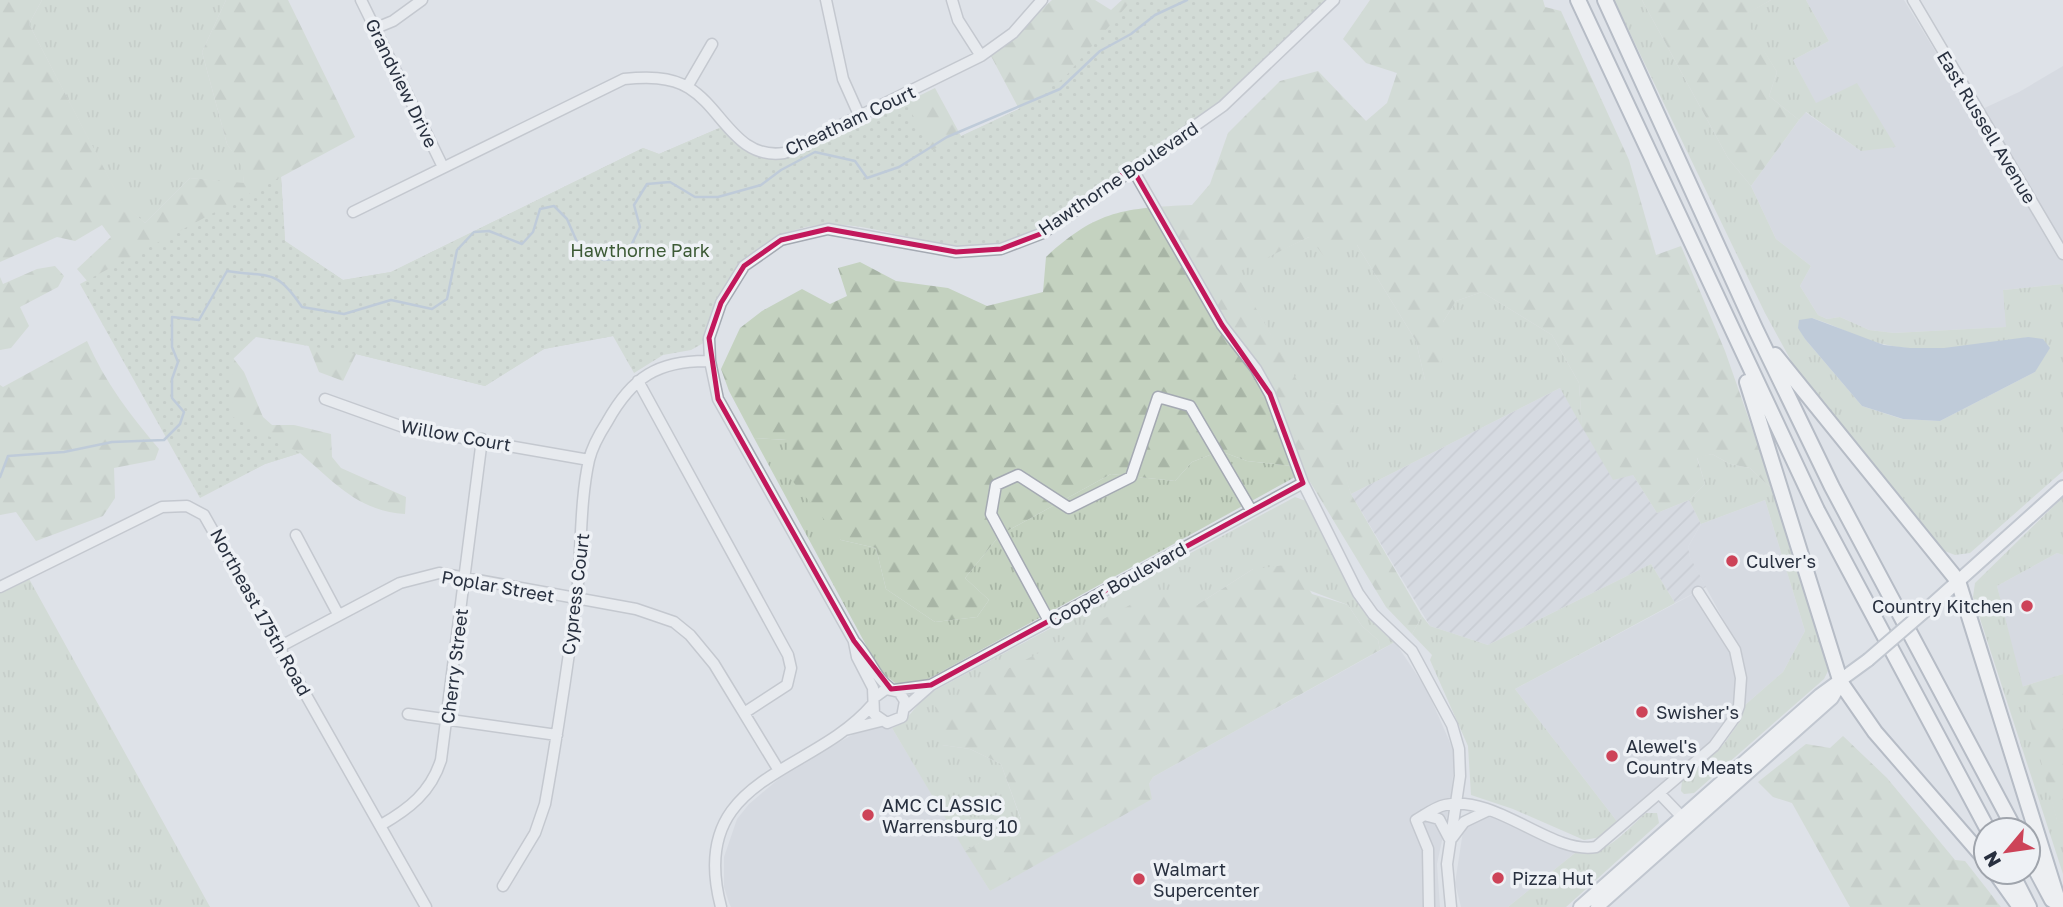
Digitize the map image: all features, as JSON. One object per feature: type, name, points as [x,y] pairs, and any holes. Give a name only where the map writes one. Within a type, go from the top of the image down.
[{"type":"highway","points":[[1578,0],[1817,510],[1981,816]]},
{"type":"highway","points":[[1605,0],[1755,328],[1832,487],[2008,816]]},
{"type":"highway","points":[[1755,328],[1804,395],[1958,582],[2058,907]]},
{"type":"highway","points":[[1733,335],[1841,683],[1875,732],[1972,844]]},
{"type":"highway","points":[[2042,879],[2058,907]]},
{"type":"highway","points":[[2005,886],[2020,907]]},
{"type":"highway","points":[[2018,886],[2029,907]]},
{"type":"main road","points":[[1580,907],[1820,695],[1841,683],[1926,610],[2063,487]]},
{"type":"main road","points":[[1597,907],[1832,698],[1841,683]]},
{"type":"street","name":"Grandview Drive","points":[[361,0],[443,167]]},
{"type":"street","points":[[376,28],[393,21],[422,0]]},
{"type":"street","points":[[826,0],[843,79],[860,117]]},
{"type":"street","points":[[952,0],[958,20],[981,56]]},
{"type":"street","name":"Cheatham Court","points":[[353,212],[624,79],[663,79],[687,87],[706,101],[741,143],[772,155],[794,148],[860,117],[981,56],[1013,33],[1042,0]]},
{"type":"street","name":"Hawthorne Boulevard","points":[[873,701],[854,641],[719,399],[709,362],[709,338],[721,303],[744,267],[781,240],[828,229],[956,252],[1001,249],[1043,233],[1223,106],[1334,0]]},
{"type":"street","name":"East Russell Avenue","points":[[1913,0],[2063,254]]},
{"type":"street","points":[[687,87],[712,44]]},
{"type":"street","points":[[1132,168],[1222,325],[1265,386],[1303,483],[1358,593],[1373,614],[1412,651],[1451,725],[1459,749],[1460,776],[1450,841],[1447,885],[1451,907]]},
{"type":"street","name":"Cypress Court","points":[[503,886],[535,833],[545,804],[576,600],[589,460],[611,415],[623,396],[638,381],[667,365],[686,361],[709,362]]},
{"type":"street","points":[[638,381],[788,655],[791,668],[787,685],[744,713]]},
{"type":"street","points":[[1048,621],[991,514],[996,485],[1018,475],[1069,508],[1131,477],[1158,397],[1190,406],[1251,510]]},
{"type":"street","name":"Willow Court","points":[[326,399],[407,428],[482,439],[589,460]]},
{"type":"street","name":"Cherry Street","points":[[381,825],[412,805],[436,775],[447,720],[482,439]]},
{"type":"street","name":"Cooper Boulevard","points":[[906,707],[931,685],[1303,483]]},
{"type":"street","name":"Northeast 175th Road","points":[[0,587],[162,507],[187,506],[210,521],[426,907]]},
{"type":"street","points":[[296,535],[338,614]]},
{"type":"street","name":"Poplar Street","points":[[281,646],[338,614],[420,576],[439,573],[636,609],[674,622],[703,649],[778,769]]},
{"type":"street","points":[[1429,907],[1428,849],[1416,820],[1444,805],[1456,804],[1489,810],[1569,845],[1588,848],[1608,839],[1720,740],[1739,706],[1741,678],[1735,650],[1698,592]]},
{"type":"street","name":"Hawthorne Boulevard","points":[[854,641],[865,652],[881,681],[893,689]]},
{"type":"street","name":"Cooper Boulevard","points":[[893,689],[931,685]]},
{"type":"street","points":[[721,907],[714,868],[723,828],[744,796],[778,769],[845,730],[882,690],[893,689],[903,696],[906,707],[897,721],[881,721],[845,730]]},
{"type":"street","points":[[873,701],[874,714],[881,721]]},
{"type":"street","points":[[408,714],[557,735]]},
{"type":"street","points":[[1659,793],[1682,817]]},
{"type":"street","points":[[1450,841],[1464,822],[1489,810]]},
{"type":"street","points":[[1424,816],[1434,816],[1444,824],[1450,841]]},
{"type":"highlighted area","points":[[1132,168],[1222,325],[1270,394],[1303,483],[931,685],[891,689],[854,641],[718,399],[709,338],[721,303],[744,266],[781,240],[828,229],[956,252],[1001,249],[1043,233]]},
{"type":"shaded area","points":[[1806,0],[1904,0],[2063,261],[2063,284],[2003,290],[2007,327],[1894,333],[1869,330],[1840,317],[1827,319],[1818,315],[1800,286],[1811,266],[1776,239],[1751,186],[1805,112],[1861,151],[1816,104],[1793,60],[1829,41]]},
{"type":"shaded area","points":[[2063,66],[2063,254],[1978,111],[2019,92]]},
{"type":"shaded area","points":[[1560,388],[1633,475],[1657,513],[1689,500],[1701,524],[1688,547],[1690,557],[1706,587],[1675,603],[1651,564],[1488,645],[1430,626],[1351,494]]},
{"type":"shaded area","points":[[1765,500],[1805,631],[1783,672],[1745,705],[1742,654],[1690,558],[1688,547],[1701,524]]},
{"type":"shaded area","points":[[2057,553],[2063,555],[2063,674],[2021,687],[1997,586]]},
{"type":"shaded area","points":[[1695,593],[1730,652],[1737,679],[1733,710],[1711,743],[1619,824],[1515,689]]},
{"type":"shaded area","points":[[1395,642],[1427,690],[1455,754],[1451,798],[1437,864],[1440,907],[731,907],[729,903],[724,887],[724,857],[737,819],[749,804],[788,771],[859,731],[875,725],[892,728],[990,891],[1149,784],[1153,777]]},
{"type":"shaded area","points":[[1485,815],[1499,817],[1575,853],[1508,907],[1461,907],[1455,883],[1463,831],[1467,824]]},
{"type":"green space","name":"Hawthorne Park","points":[[0,0],[42,0],[29,24],[122,203],[145,223],[190,178],[244,183],[242,167],[227,144],[202,52],[226,0],[288,0],[355,137],[281,177],[285,241],[343,280],[391,272],[643,148],[659,154],[717,129],[768,165],[793,158],[935,88],[961,136],[1019,109],[991,56],[1052,0],[1095,0],[1111,10],[1122,0],[1319,0],[1195,78],[809,214],[613,336],[544,349],[485,386],[356,354],[343,381],[319,372],[303,332],[283,321],[220,341],[244,372],[263,417],[272,425],[294,425],[331,434],[332,457],[341,468],[406,497],[405,514],[388,512],[360,501],[300,453],[265,464],[212,491],[94,289],[77,269],[111,237],[102,225],[75,241],[57,237],[0,262]]},
{"type":"green space","points":[[42,0],[226,0],[202,52],[227,144],[243,167],[244,184],[190,178],[145,223],[122,204],[29,24]]},
{"type":"green space","name":"Hawthorne Park","points":[[1132,0],[1335,0],[1212,112],[1027,237],[991,246],[956,246],[857,226],[824,225],[791,231],[757,249],[730,278],[717,302],[707,341],[691,350],[663,355],[634,373],[613,336],[544,349],[485,386],[356,354],[256,337],[233,359],[233,417],[300,453],[265,464],[200,498],[80,284],[281,177],[285,241],[343,280],[391,272],[643,148],[659,154],[724,126],[744,147],[760,155],[788,158],[906,103],[932,150],[1019,109],[1064,78]]},
{"type":"green space","points":[[1370,0],[1543,0],[1545,7],[1561,11],[1629,160],[1656,255],[1681,246],[1725,351],[1774,491],[1750,468],[1730,464],[1712,454],[1697,458],[1705,484],[1689,500],[1657,513],[1633,475],[1613,480],[1582,427],[1579,383],[1552,335],[1482,292],[1456,301],[1443,322],[1446,347],[1442,360],[1425,380],[1416,341],[1357,245],[1327,260],[1309,237],[1236,273],[1307,398],[1340,405],[1356,418],[1341,461],[1351,494],[1422,616],[1412,634],[1386,607],[1301,467],[1247,461],[1220,451],[1192,462],[1175,481],[1111,474],[1000,535],[965,578],[989,600],[977,617],[935,622],[886,589],[876,548],[841,540],[790,478],[787,440],[754,438],[729,391],[721,369],[740,328],[762,311],[802,289],[830,304],[847,296],[838,268],[860,262],[896,281],[948,288],[987,306],[1043,292],[1046,257],[1081,229],[1113,214],[1129,210],[1192,205],[1210,184],[1228,133],[1280,81],[1318,71],[1366,121],[1387,103],[1397,73],[1366,63],[1343,39]]},
{"type":"green space","points":[[1614,0],[1642,0],[1728,158],[1751,186],[1776,239],[1811,266],[1800,286],[1818,315],[1827,319],[1840,317],[1869,330],[1894,333],[2006,327],[2003,290],[2063,284],[2063,471],[1970,553],[1955,555],[1942,550],[1801,379],[1765,313]],"holes":[[[1812,318],[1874,342],[1918,349],[1974,347],[2028,337],[2035,372],[1940,421],[1902,419],[1862,406],[1805,339],[1799,328]]]},
{"type":"green space","points":[[1642,0],[1771,0],[1743,16],[1777,72],[1769,96],[1799,120],[1751,186],[1728,158]]},
{"type":"green space","points":[[1771,0],[1806,0],[1829,41],[1793,60],[1816,103],[1857,83],[1896,147],[1861,151],[1806,112],[1799,120],[1769,96],[1777,72],[1742,16]]},
{"type":"green space","points":[[1309,237],[1357,245],[1416,341],[1425,380],[1443,322],[1456,301],[1482,292],[1552,335],[1579,383],[1582,427],[1560,388],[1351,494],[1340,461],[1340,405],[1307,399],[1235,272]]},
{"type":"green space","points":[[55,266],[64,276],[58,287],[20,307],[29,326],[11,348],[0,350],[0,277],[3,284],[37,269]]},
{"type":"green space","points":[[87,341],[119,398],[159,449],[155,460],[114,468],[115,498],[103,516],[36,541],[16,512],[0,515],[0,385],[3,387]]},
{"type":"green space","points":[[754,438],[787,440],[841,540],[876,548],[886,589],[935,622],[977,617],[989,600],[965,578],[1000,535],[1111,474],[1175,481],[1192,462],[1220,451],[1247,461],[1301,467],[1310,479],[1297,476],[921,683],[900,687],[880,671]]},
{"type":"green space","points":[[1764,451],[1828,671],[1824,679],[1694,793],[1684,794],[1681,791],[1682,781],[1723,745],[1738,724],[1745,705],[1783,672],[1805,631],[1765,500],[1701,524],[1689,500],[1705,484],[1697,457],[1712,454],[1730,464],[1750,468],[1773,490],[1761,453]]},
{"type":"green space","points":[[1295,497],[1306,501],[1357,592],[1395,642],[1380,650],[1378,640],[1362,626],[1348,605],[1253,569],[1197,605],[942,745],[970,749],[1001,764],[1021,820],[965,851],[892,728],[903,721],[932,692]]},
{"type":"green space","points":[[2063,497],[2063,555],[2057,553],[1997,586],[2057,820],[2063,823],[2063,874],[1973,597],[1975,583]]},
{"type":"green space","points":[[1293,564],[1312,594],[1348,605],[1362,626],[1378,640],[1380,650],[1153,777],[1149,784],[1152,799],[990,891],[965,851],[1021,819],[1001,764],[970,749],[942,745],[935,707],[1151,594],[1178,592],[1197,605],[1253,569]]},
{"type":"green space","points":[[1651,564],[1675,603],[1515,689],[1619,824],[1601,837],[1584,840],[1513,809],[1471,795],[1468,746],[1430,660],[1432,655],[1412,634],[1422,616],[1430,626],[1488,645]]},
{"type":"green space","points":[[28,577],[210,907],[0,907],[0,591]]},
{"type":"green space","points":[[2063,674],[2063,823],[2057,821],[2021,687]]},
{"type":"green space","points":[[1843,736],[1887,778],[1955,860],[1965,861],[1972,870],[1972,886],[1985,886],[2001,907],[1850,907],[1792,803],[1773,797],[1758,782],[1806,744],[1830,748]]},
{"type":"green space","points":[[1646,813],[1657,813],[1659,823],[1566,907],[1508,907],[1575,853],[1596,851],[1614,842]]},
{"type":"water","points":[[1812,318],[1884,345],[1944,348],[2028,337],[2043,339],[2050,348],[2035,372],[1940,421],[1903,419],[1862,406],[1798,328],[1799,320]]},
{"type":"waterway","points":[[0,477],[8,456],[64,452],[112,442],[164,440],[180,424],[184,412],[172,398],[172,379],[178,362],[172,347],[172,317],[199,320],[227,271],[263,275],[278,280],[302,307],[344,314],[391,300],[432,309],[447,299],[457,250],[474,232],[489,231],[522,244],[533,232],[540,209],[554,206],[567,219],[581,251],[604,260],[625,258],[640,227],[634,205],[647,184],[670,182],[695,197],[718,197],[761,185],[781,170],[815,152],[855,161],[867,178],[899,167],[947,137],[1060,89],[1100,51],[1131,34],[1155,15],[1187,0]]},
{"type":"place","name":"Culver's","points":[[1732,561]]},
{"type":"place","name":"Country Kitchen","points":[[2027,606]]},
{"type":"place","name":"Swisher's","points":[[1642,712]]},
{"type":"place","name":"Alewel's Country Meats","points":[[1612,756]]},
{"type":"place","name":"AMC CLASSIC Warrensburg 10","points":[[868,815]]},
{"type":"place","name":"Pizza Hut","points":[[1498,878]]},
{"type":"place","name":"Walmart Supercenter","points":[[1139,879]]}]
